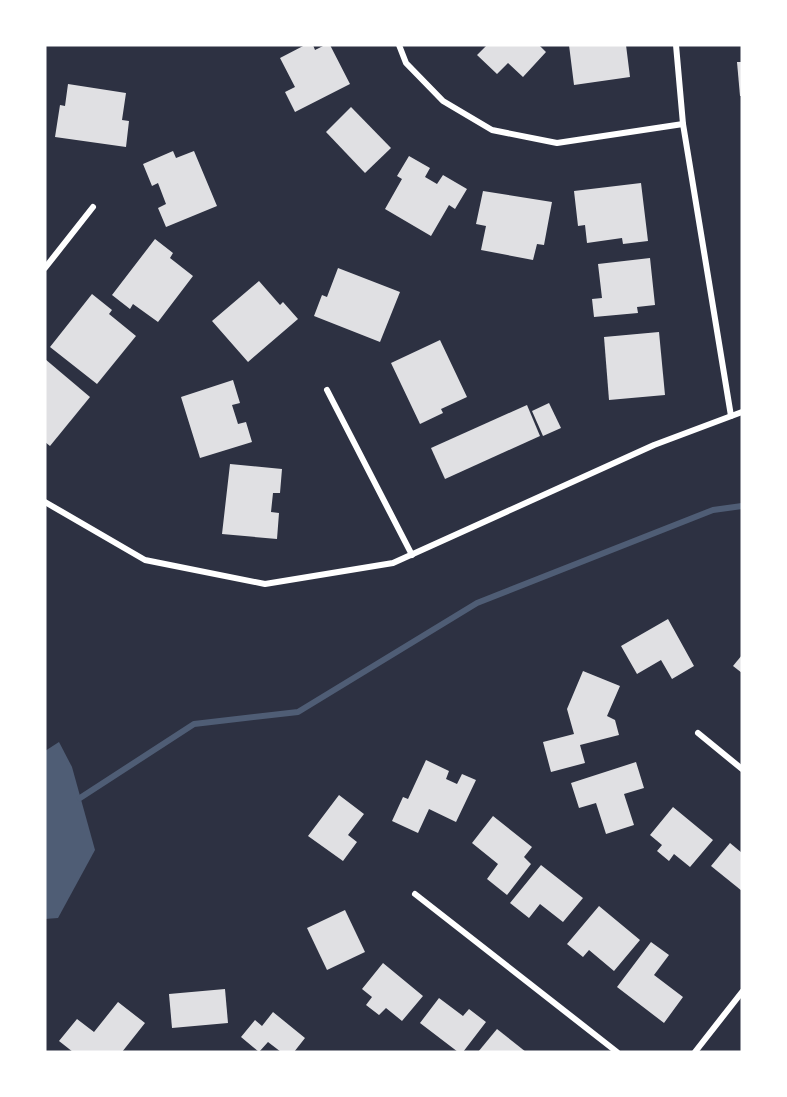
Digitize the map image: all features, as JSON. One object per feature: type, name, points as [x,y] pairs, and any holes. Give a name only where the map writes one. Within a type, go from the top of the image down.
[{"type":"street","points":[[399,45],[406,63],[443,101],[492,130],[557,143],[683,124]]},
{"type":"street","points":[[676,45],[683,124],[731,416]]},
{"type":"street","points":[[45,268],[93,207]]},
{"type":"street","points":[[327,390],[412,555]]},
{"type":"street","points":[[45,502],[145,560],[265,584],[393,563],[654,445],[742,412]]},
{"type":"street","points":[[698,733],[742,769]]},
{"type":"street","points":[[415,894],[617,1052]]},
{"type":"street","points":[[695,1052],[742,992]]},
{"type":"water","points":[[59,742],[72,767],[95,850],[58,918],[45,919],[45,751]]},
{"type":"building","points":[[305,45],[313,45],[315,50],[330,45],[350,84],[295,112],[285,92],[295,87],[280,58]]},
{"type":"building","points":[[487,45],[539,45],[546,52],[523,77],[508,63],[497,74],[477,55]]},
{"type":"building","points":[[569,45],[626,45],[630,77],[574,85]]},
{"type":"building","points":[[737,62],[742,62],[742,96],[740,96]]},
{"type":"building","points":[[68,84],[126,93],[122,120],[129,121],[126,147],[55,137],[60,105],[65,106]]},
{"type":"building","points":[[351,107],[391,148],[365,173],[326,132]]},
{"type":"building","points":[[173,151],[176,158],[194,151],[217,206],[166,227],[158,208],[166,204],[158,183],[152,186],[143,164]]},
{"type":"building","points":[[409,156],[430,168],[425,177],[437,184],[443,175],[467,189],[455,209],[449,205],[431,236],[385,209],[402,179],[397,176]]},
{"type":"building","points":[[641,183],[648,241],[623,244],[622,238],[587,243],[585,225],[578,226],[574,191]]},
{"type":"building","points":[[483,191],[552,202],[544,245],[537,244],[533,260],[481,250],[486,226],[476,224]]},
{"type":"building","points":[[155,239],[173,253],[170,258],[193,276],[158,322],[133,304],[130,309],[112,295]]},
{"type":"building","points":[[650,258],[655,305],[637,307],[638,313],[594,317],[592,299],[602,298],[598,264]]},
{"type":"building","points":[[338,268],[400,292],[380,342],[314,316],[322,295],[327,297]]},
{"type":"building","points":[[259,281],[280,305],[283,302],[298,319],[248,362],[212,321]]},
{"type":"building","points":[[92,294],[112,310],[109,314],[136,336],[97,384],[50,347]]},
{"type":"building","points":[[659,332],[665,395],[609,400],[604,337]]},
{"type":"building","points":[[440,340],[467,397],[441,409],[443,413],[420,424],[391,363]]},
{"type":"building","points":[[45,359],[90,397],[50,446],[45,442]]},
{"type":"building","points":[[233,380],[240,403],[232,405],[238,424],[246,422],[252,442],[200,458],[181,397]]},
{"type":"building","points":[[549,403],[561,428],[543,436],[532,411]]},
{"type":"building","points":[[527,405],[540,436],[445,479],[431,448]]},
{"type":"building","points":[[230,464],[282,469],[280,493],[273,493],[271,512],[279,513],[277,539],[222,534]]},
{"type":"building","points":[[668,619],[694,666],[672,679],[661,660],[637,674],[621,646]]},
{"type":"building","points":[[742,655],[742,673],[733,666]]},
{"type":"building","points":[[583,671],[620,686],[607,716],[615,720],[619,735],[580,745],[585,763],[551,772],[543,742],[574,734],[567,709]]},
{"type":"building","points":[[426,760],[449,771],[446,779],[457,784],[462,774],[476,780],[456,822],[429,809],[418,833],[392,821],[403,797],[408,799]]},
{"type":"building","points":[[636,762],[644,788],[624,794],[634,825],[606,834],[596,803],[579,808],[571,783]]},
{"type":"building","points":[[339,795],[364,814],[348,835],[357,842],[343,861],[308,836]]},
{"type":"building","points":[[673,807],[713,840],[690,867],[674,854],[669,861],[657,851],[662,845],[650,835]]},
{"type":"building","points":[[493,816],[532,847],[524,857],[531,864],[507,895],[487,879],[498,864],[472,843]]},
{"type":"building","points":[[730,843],[742,853],[742,891],[711,866]]},
{"type":"building","points":[[541,865],[583,898],[563,922],[540,904],[529,918],[510,903]]},
{"type":"building","points":[[599,906],[640,940],[614,971],[589,950],[583,957],[567,944]]},
{"type":"building","points":[[345,910],[365,952],[327,970],[307,928]]},
{"type":"building","points":[[651,942],[669,955],[654,975],[683,997],[664,1023],[617,987]]},
{"type":"building","points":[[383,963],[423,996],[402,1021],[386,1008],[379,1015],[366,1005],[372,997],[362,989]]},
{"type":"building","points":[[225,989],[228,1023],[172,1028],[169,994]]},
{"type":"building","points":[[439,998],[463,1016],[469,1009],[486,1022],[463,1052],[458,1052],[420,1023]]},
{"type":"building","points":[[118,1002],[145,1023],[122,1052],[73,1052],[59,1041],[77,1019],[94,1032]]},
{"type":"building","points":[[273,1012],[305,1038],[294,1052],[281,1052],[268,1042],[259,1052],[241,1037],[255,1020],[262,1026]]},
{"type":"building","points":[[497,1029],[526,1052],[478,1052]]},
{"type":"waterway","points":[[80,798],[194,724],[298,712],[477,603],[713,510],[742,506]]}]
